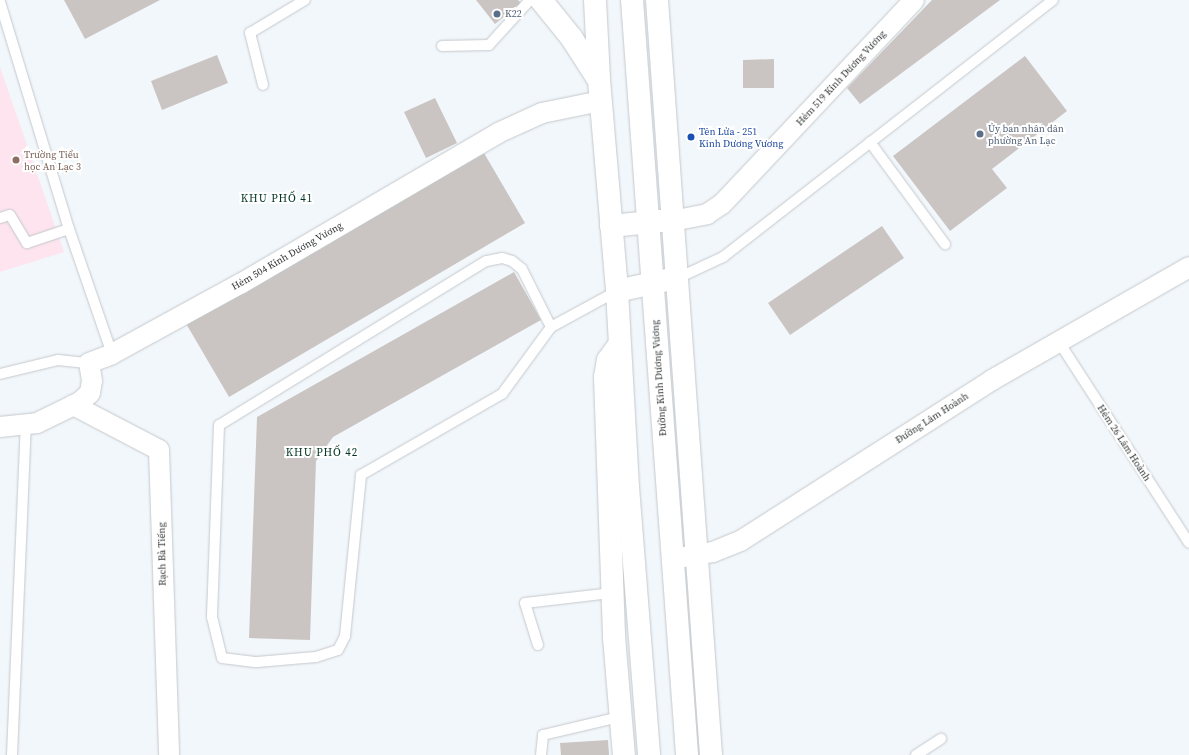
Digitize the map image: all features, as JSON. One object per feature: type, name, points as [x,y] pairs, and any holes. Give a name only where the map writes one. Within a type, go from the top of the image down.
[{"type":"main road","points":[[542,0],[571,37],[599,80]]},
{"type":"main road","points":[[595,0],[599,80],[617,291],[619,345],[649,755]]},
{"type":"main road","name":"Đường Kinh Dương Vương","points":[[632,0],[687,755]]},
{"type":"main road","points":[[658,0],[672,221],[678,278],[711,755]]},
{"type":"main road","points":[[611,226],[672,221]]},
{"type":"main road","points":[[617,291],[678,278]]},
{"type":"main road","points":[[619,345],[608,360],[605,376],[612,593],[624,755]]},
{"type":"street","name":"Hẻm 519 Kinh Dương Vương","points":[[672,221],[707,214],[722,204],[914,0]]},
{"type":"street","name":"Hẻm 504 Kinh Dương Vương","points":[[89,363],[112,354],[240,284],[498,133],[542,113],[601,102]]},
{"type":"street","name":"Đường Lâm Hoành","points":[[673,559],[697,556],[742,540],[992,380],[1189,267]]},
{"type":"street","points":[[0,427],[26,426],[37,423],[73,405],[90,393],[92,381],[89,363]]},
{"type":"street","name":"Rạch Bà Tiếng","points":[[73,405],[159,450],[169,755]]},
{"type":"lane","points":[[263,85],[250,33],[305,0]]},
{"type":"lane","points":[[442,46],[489,45],[530,0]]},
{"type":"lane","points":[[678,278],[723,257],[1053,0]]},
{"type":"lane","points":[[0,2],[69,229],[112,354]]},
{"type":"lane","points":[[870,142],[945,244]]},
{"type":"lane","points":[[0,218],[10,215],[28,243],[69,229]]},
{"type":"lane","points":[[551,326],[522,269],[512,261],[502,258],[486,261],[219,425],[212,617],[222,658],[257,662],[316,657],[338,650],[345,636],[361,475],[502,394],[551,326],[617,291]]},
{"type":"lane","name":"Hẻm 26 Lâm Hoành","points":[[1059,342],[1189,543]]},
{"type":"lane","points":[[0,374],[58,360],[89,363]]},
{"type":"lane","points":[[12,755],[26,426]]},
{"type":"lane","points":[[538,645],[525,602],[612,593]]},
{"type":"lane","points":[[541,755],[543,735],[620,717]]},
{"type":"lane","points":[[916,755],[941,739]]},
{"type":"shaded area","name":"Trường Tiểu học An Lạc 3","points":[[0,67],[64,252],[0,272]]},
{"type":"building","points":[[64,0],[160,0],[85,39]]},
{"type":"building","name":"K22","points":[[476,0],[518,0],[521,3],[495,24]]},
{"type":"building","points":[[932,0],[1000,0],[860,104],[847,88]]},
{"type":"building","points":[[217,55],[228,83],[162,110],[151,81]]},
{"type":"building","name":"Ủy ban nhân dân phường An Lạc","points":[[1025,56],[1067,111],[992,169],[1007,188],[950,231],[893,156]]},
{"type":"building","points":[[774,59],[774,88],[743,88],[743,60]]},
{"type":"building","points":[[435,98],[457,143],[426,158],[404,112]]},
{"type":"building","points":[[477,141],[525,223],[229,397],[181,315]]},
{"type":"building","points":[[882,226],[904,258],[790,335],[768,303]]},
{"type":"building","points":[[514,272],[541,320],[333,437],[316,461],[310,640],[249,638],[257,417]]},
{"type":"building","points":[[608,740],[609,755],[561,755],[560,743]]},
{"type":"place","name":"K22","points":[[497,14]]},
{"type":"place","name":"Ủy ban nhân dân phường An Lạc","points":[[980,134]]},
{"type":"place","name":"Tên Lửa - 251 Kinh Dương Vương","points":[[691,137]]},
{"type":"place","name":"Trường Tiểu học An Lạc 3","points":[[16,160]]},
{"type":"district","name":"KHU PHỐ 41","points":[[277,199]]},
{"type":"district","name":"KHU PHỐ 42","points":[[322,453]]}]
